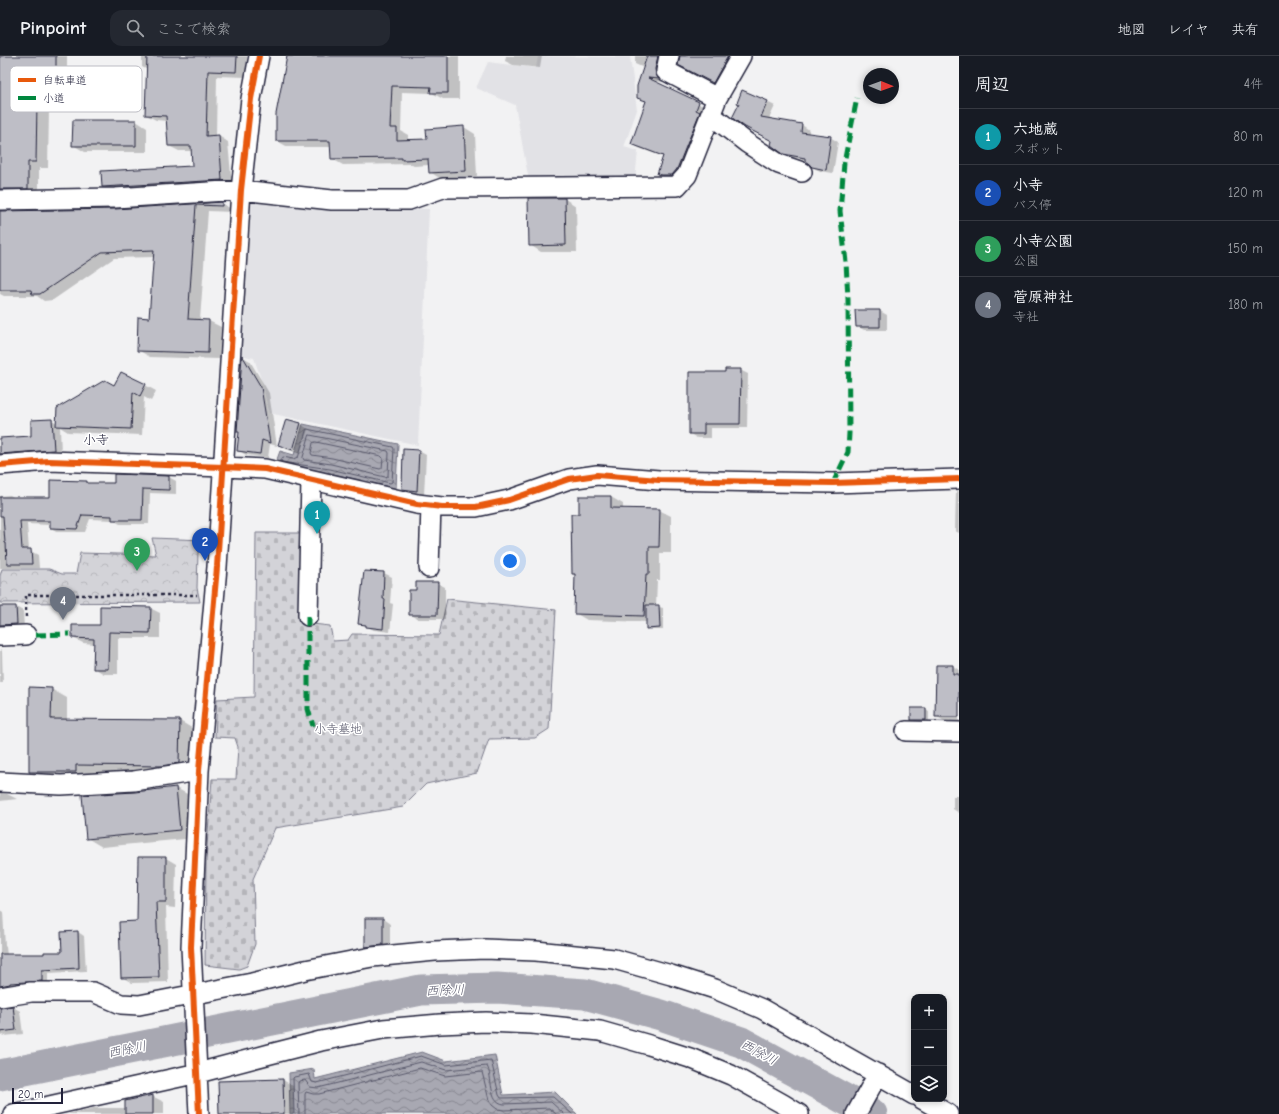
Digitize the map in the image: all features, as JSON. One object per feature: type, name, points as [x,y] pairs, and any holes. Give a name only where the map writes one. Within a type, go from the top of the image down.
[{"type":"street","points":[[199,1114],[191,947],[199,771],[215,595],[241,190],[251,99],[259,56]]},
{"type":"street","points":[[669,56],[666,71],[714,106],[747,143],[779,164],[802,172]]},
{"type":"street","points":[[0,200],[115,198],[241,190],[332,200],[409,200],[442,188],[678,186],[687,175],[714,106],[741,56]]},
{"type":"street","points":[[0,465],[49,461],[224,466],[265,469],[418,504],[442,507],[476,507],[509,500],[569,479],[597,475],[659,480],[833,484],[959,479]]},
{"type":"street","points":[[308,616],[311,480]]},
{"type":"street","points":[[429,568],[431,506]]},
{"type":"street","points":[[0,636],[26,635]]},
{"type":"street","points":[[906,731],[959,732]]},
{"type":"street","points":[[0,782],[61,786],[134,781],[199,771]]},
{"type":"street","points":[[0,997],[31,992],[93,992],[121,1004],[140,1005],[194,1003],[252,983],[305,970],[372,957],[436,951],[485,949],[536,951],[614,958],[715,989],[762,1009],[875,1079],[911,1093]]},
{"type":"street","points":[[13,1114],[197,1068],[321,1041],[383,1029],[486,1022],[532,1024],[600,1031],[650,1045],[690,1058],[731,1075],[784,1104],[799,1114]]},
{"type":"street","points":[[856,1114],[875,1079]]},
{"type":"street","points":[[927,1102],[948,1114]]},
{"type":"path","points":[[26,603],[26,595],[202,596]]},
{"type":"shaded area","points":[[538,56],[630,57],[637,110],[624,147],[638,151],[635,180],[529,181],[515,105],[476,88],[488,62],[536,68]]},
{"type":"shaded area","points":[[250,202],[429,209],[418,445],[269,413],[262,382],[254,358],[241,355]]},
{"type":"green space","name":"小寺墓地","points":[[256,533],[305,533],[304,623],[330,626],[333,641],[348,640],[352,634],[439,635],[447,599],[556,610],[549,729],[535,738],[489,739],[477,773],[426,784],[403,807],[275,828],[253,879],[255,944],[247,966],[239,969],[205,965],[206,860],[212,779],[236,779],[238,747],[235,738],[215,737],[217,699],[254,697]]},
{"type":"green space","points":[[152,538],[204,540],[198,553],[197,588],[200,602],[0,603],[0,576],[2,569],[49,569],[62,574],[76,574],[80,553],[156,555]]},
{"type":"water","points":[[303,424],[398,444],[396,489],[329,473],[275,465],[280,451],[294,455]]},
{"type":"water","points":[[422,1052],[446,1061],[495,1055],[503,1095],[555,1092],[577,1114],[290,1114],[289,1073],[314,1069],[315,1079]]},
{"type":"building","points":[[0,56],[56,56],[56,66],[10,66],[10,112],[37,112],[36,162],[28,162],[28,189],[0,189]]},
{"type":"building","points":[[147,56],[237,56],[236,72],[208,71],[206,136],[219,135],[222,180],[102,187],[101,171],[192,166],[191,146],[168,146],[166,116],[145,115]]},
{"type":"building","points":[[287,56],[448,56],[448,93],[430,93],[431,87],[392,86],[390,128],[397,128],[397,140],[427,139],[426,129],[464,126],[466,171],[429,173],[428,159],[331,159],[330,141],[276,141],[276,114]]},
{"type":"building","points":[[647,56],[658,56],[655,69],[656,75],[659,79],[648,78],[699,102],[696,110],[700,112],[677,169],[672,175],[657,174],[663,156],[631,144],[646,101],[637,98],[637,86]]},
{"type":"building","points":[[680,56],[728,56],[713,83],[678,65]]},
{"type":"building","points":[[742,90],[768,101],[761,117],[802,124],[801,132],[831,136],[826,170],[812,167],[805,161],[805,158],[783,154],[771,145],[772,141],[745,127],[732,118],[739,104],[737,103]]},
{"type":"building","points":[[73,120],[136,120],[136,146],[72,146]]},
{"type":"building","points":[[528,198],[565,198],[566,245],[529,246]]},
{"type":"building","points":[[222,202],[222,206],[196,205],[188,319],[209,320],[208,353],[137,351],[138,317],[149,318],[154,250],[102,252],[40,294],[32,294],[31,290],[0,290],[0,211],[115,209]]},
{"type":"building","points":[[855,310],[880,310],[880,327],[856,327]]},
{"type":"building","points":[[242,355],[261,387],[270,443],[262,440],[260,454],[237,451]]},
{"type":"building","points":[[725,369],[741,369],[740,424],[704,424],[704,434],[689,434],[689,372],[725,372]]},
{"type":"building","points":[[121,372],[146,384],[140,396],[133,392],[131,429],[56,426],[57,408],[105,380],[114,385]]},
{"type":"building","points":[[52,419],[54,450],[0,454],[0,438],[31,436],[31,420]]},
{"type":"building","points":[[286,419],[301,423],[293,450],[278,445]]},
{"type":"building","points":[[403,449],[419,450],[417,491],[402,489]]},
{"type":"building","points":[[114,474],[169,476],[169,490],[143,489],[142,520],[112,520],[112,516],[82,515],[77,529],[50,528],[50,521],[20,521],[22,549],[31,549],[32,564],[7,564],[3,516],[0,516],[0,497],[50,497],[50,480],[87,481],[87,483],[114,483]]},
{"type":"building","points":[[579,496],[611,496],[611,508],[660,509],[659,547],[649,547],[649,574],[646,574],[644,616],[574,614],[575,574],[572,574],[571,514],[579,514]]},
{"type":"building","points":[[364,571],[384,572],[383,599],[385,599],[383,629],[366,627],[366,625],[358,624]]},
{"type":"building","points":[[416,582],[438,582],[437,615],[409,615],[409,590],[416,590]]},
{"type":"building","points":[[646,605],[659,605],[660,628],[646,629]]},
{"type":"building","points":[[0,606],[16,606],[17,624],[0,625]]},
{"type":"building","points":[[100,606],[151,607],[150,633],[109,632],[108,669],[93,669],[94,639],[72,638],[72,625],[100,625]]},
{"type":"building","points":[[936,665],[953,665],[953,674],[959,674],[959,717],[935,717]]},
{"type":"building","points":[[29,687],[52,688],[51,719],[180,720],[179,763],[161,766],[76,765],[76,772],[29,772]]},
{"type":"building","points":[[911,708],[926,708],[926,720],[911,720]]},
{"type":"building","points":[[176,787],[180,830],[86,839],[82,795],[135,792]]},
{"type":"building","points":[[138,857],[166,857],[166,902],[156,902],[159,977],[121,978],[119,922],[137,921]]},
{"type":"building","points":[[365,918],[383,918],[383,945],[365,947]]},
{"type":"building","points":[[78,931],[79,968],[42,970],[42,981],[10,983],[0,986],[0,954],[44,954],[44,952],[62,952],[61,932]]},
{"type":"building","points":[[13,1006],[16,1030],[0,1032],[0,1008]]},
{"type":"building","points":[[283,1079],[284,1114],[219,1114],[218,1081]]},
{"type":"building","points":[[153,1095],[153,1114],[125,1114],[125,1101]]},
{"type":"waterway","name":"西除川","points":[[0,1075],[421,990],[497,988],[585,994],[661,1015],[741,1042],[872,1114]]},
{"type":"marked path","points":[[833,483],[848,452],[848,299],[846,262],[840,211],[844,163],[857,98]]},
{"type":"marked path","points":[[308,616],[308,709],[313,726]]},
{"type":"marked path","points":[[36,635],[70,634]]},
{"type":"cycle path","points":[[199,1114],[191,947],[199,771],[217,567],[241,190],[251,99],[259,56]]},
{"type":"cycle path","points":[[0,465],[49,461],[265,469],[417,504],[442,507],[476,507],[509,500],[569,479],[597,475],[659,480],[833,483],[959,479]]},
{"type":"place","name":"六地蔵","points":[[317,534]]},
{"type":"place","name":"小寺","points":[[205,561]]},
{"type":"place","name":"小寺公園","points":[[137,571]]},
{"type":"place","name":"菅原神社","points":[[63,620]]},
{"type":"district","name":"小寺","points":[[96,439]]}]
